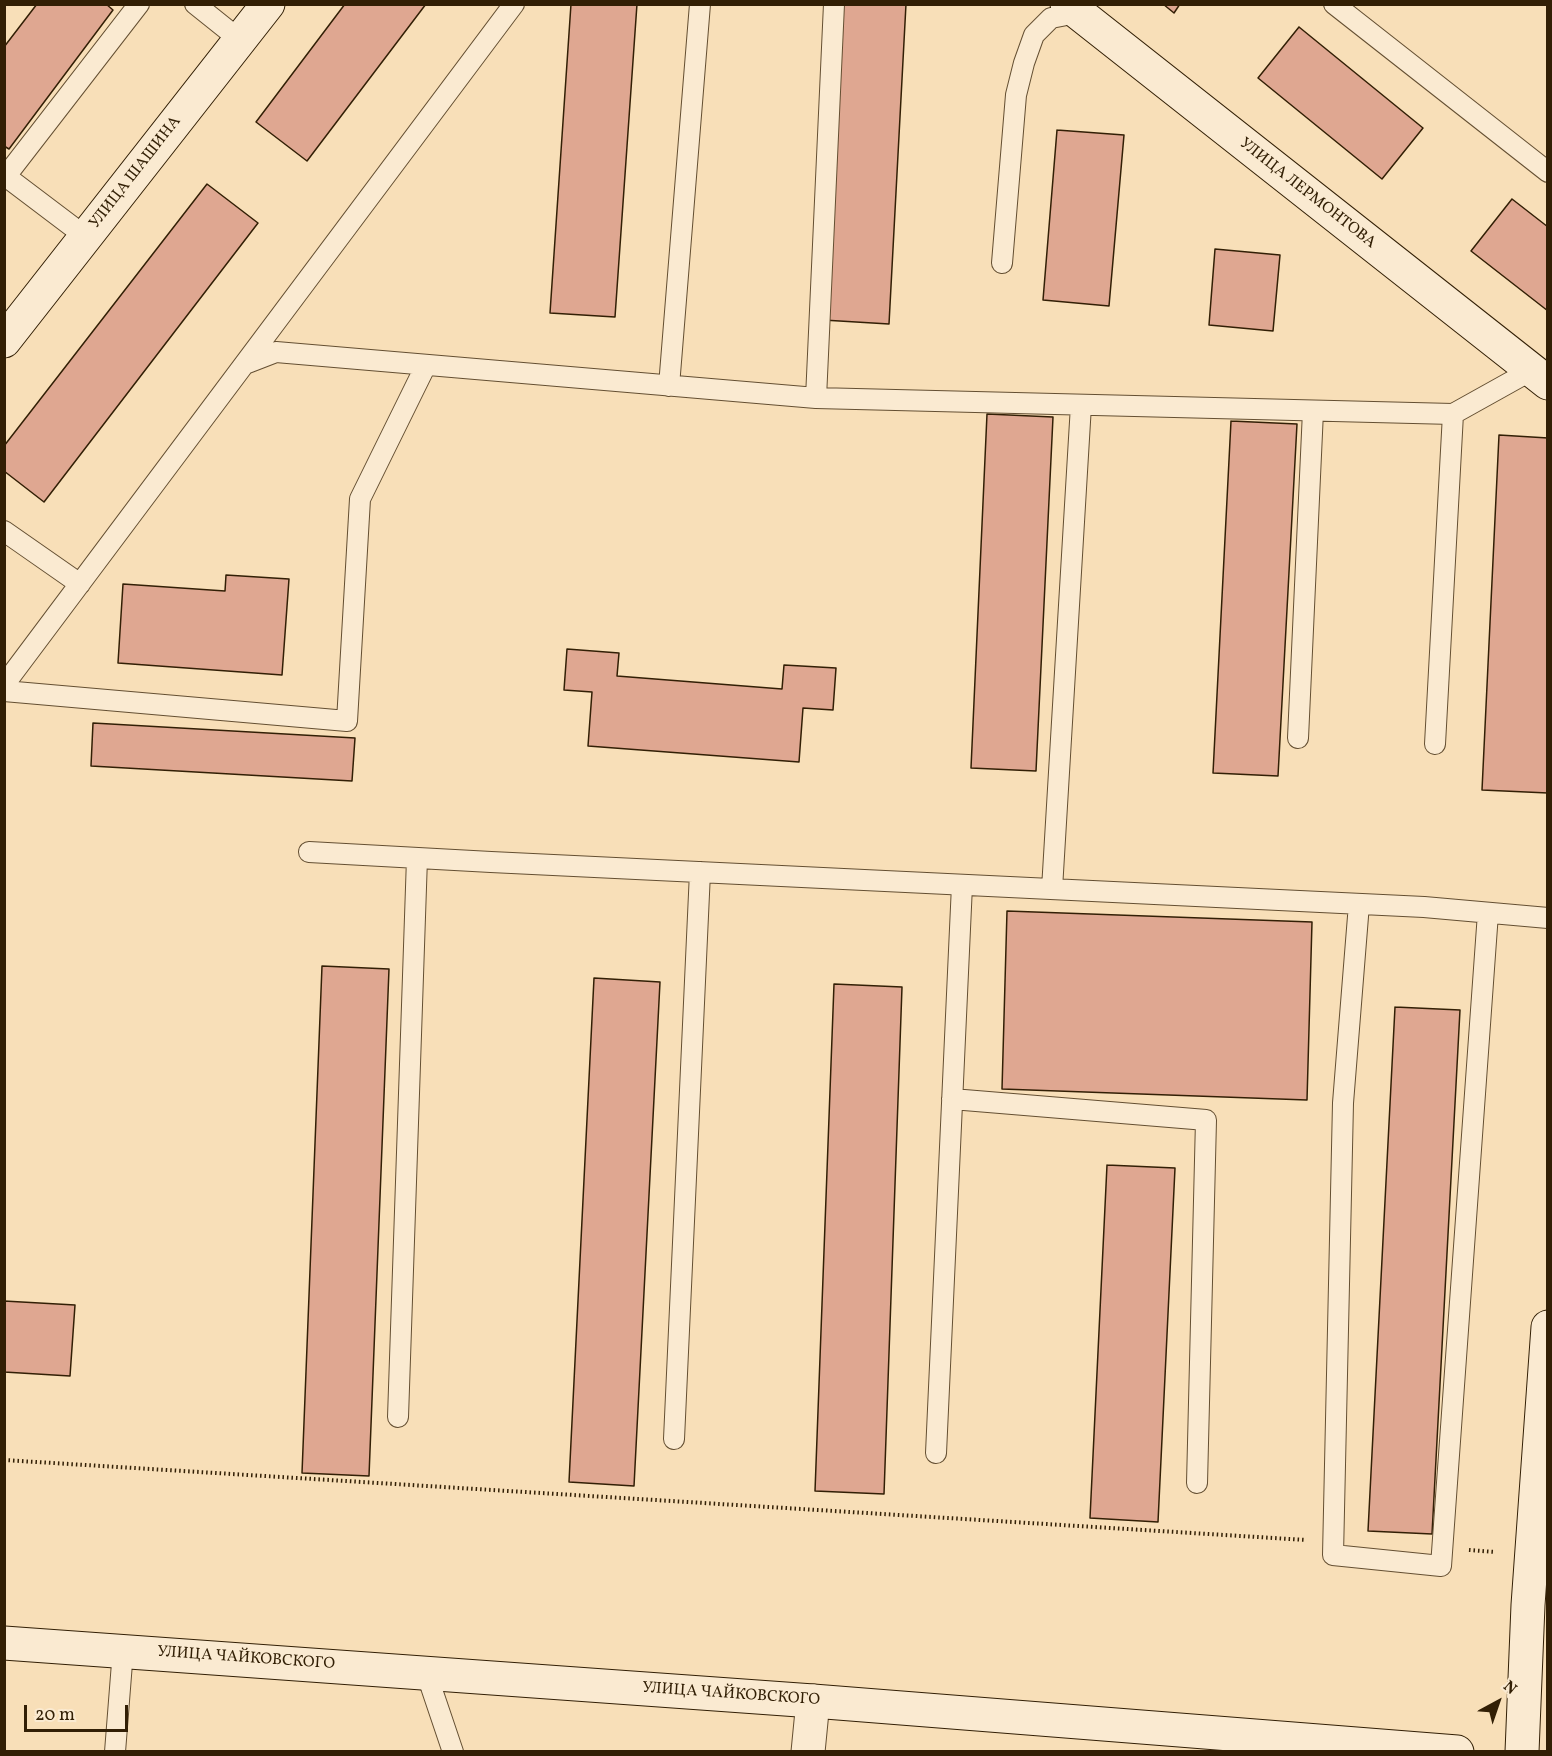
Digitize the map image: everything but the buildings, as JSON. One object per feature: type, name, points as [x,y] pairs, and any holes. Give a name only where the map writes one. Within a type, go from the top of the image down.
[{"type":"main road","name":"УЛИЦА ШАШИНА","points":[[4,341],[268,4]]},
{"type":"main road","name":"УЛИЦА ЛЕРМОНТОВА","points":[[1072,9],[1540,377]]},
{"type":"main road","points":[[1522,1752],[1538,1605],[1548,1327]]},
{"type":"main road","name":"УЛИЦА ЧАЙКОВСКОГО","points":[[4,1642],[813,1701],[1457,1752]]},
{"type":"main road","points":[[808,1752],[813,1701]]},
{"type":"lane","points":[[86,237],[5,176],[139,4]]},
{"type":"lane","points":[[195,4],[240,40]]},
{"type":"lane","points":[[4,685],[514,4]]},
{"type":"lane","points":[[669,386],[700,4]]},
{"type":"lane","points":[[816,398],[834,4]]},
{"type":"lane","points":[[1334,4],[1548,171]]},
{"type":"lane","points":[[1002,263],[1016,94],[1024,63],[1034,35],[1051,18],[1072,9]]},
{"type":"lane","points":[[245,364],[276,352],[816,398],[1453,414],[1540,377]]},
{"type":"lane","points":[[4,691],[347,721],[360,499],[426,365]]},
{"type":"lane","points":[[1052,889],[1081,405]]},
{"type":"lane","points":[[1298,738],[1313,411]]},
{"type":"lane","points":[[1435,744],[1453,414]]},
{"type":"lane","points":[[4,531],[80,584]]},
{"type":"lane","points":[[309,852],[1359,904],[1548,918]]},
{"type":"lane","points":[[398,1417],[417,858]]},
{"type":"lane","points":[[674,1439],[700,872]]},
{"type":"lane","points":[[936,1453],[962,885]]},
{"type":"lane","points":[[1359,904],[1343,1103],[1333,1555],[1441,1566],[1488,913]]},
{"type":"lane","points":[[952,1099],[1206,1120],[1197,1482]]},
{"type":"lane","points":[[115,1752],[123,1650]]},
{"type":"lane","points":[[426,1672],[453,1752]]},
{"type":"path","points":[[4,1460],[1333,1542]]},
{"type":"path","points":[[1442,1548],[1495,1552]]}]
